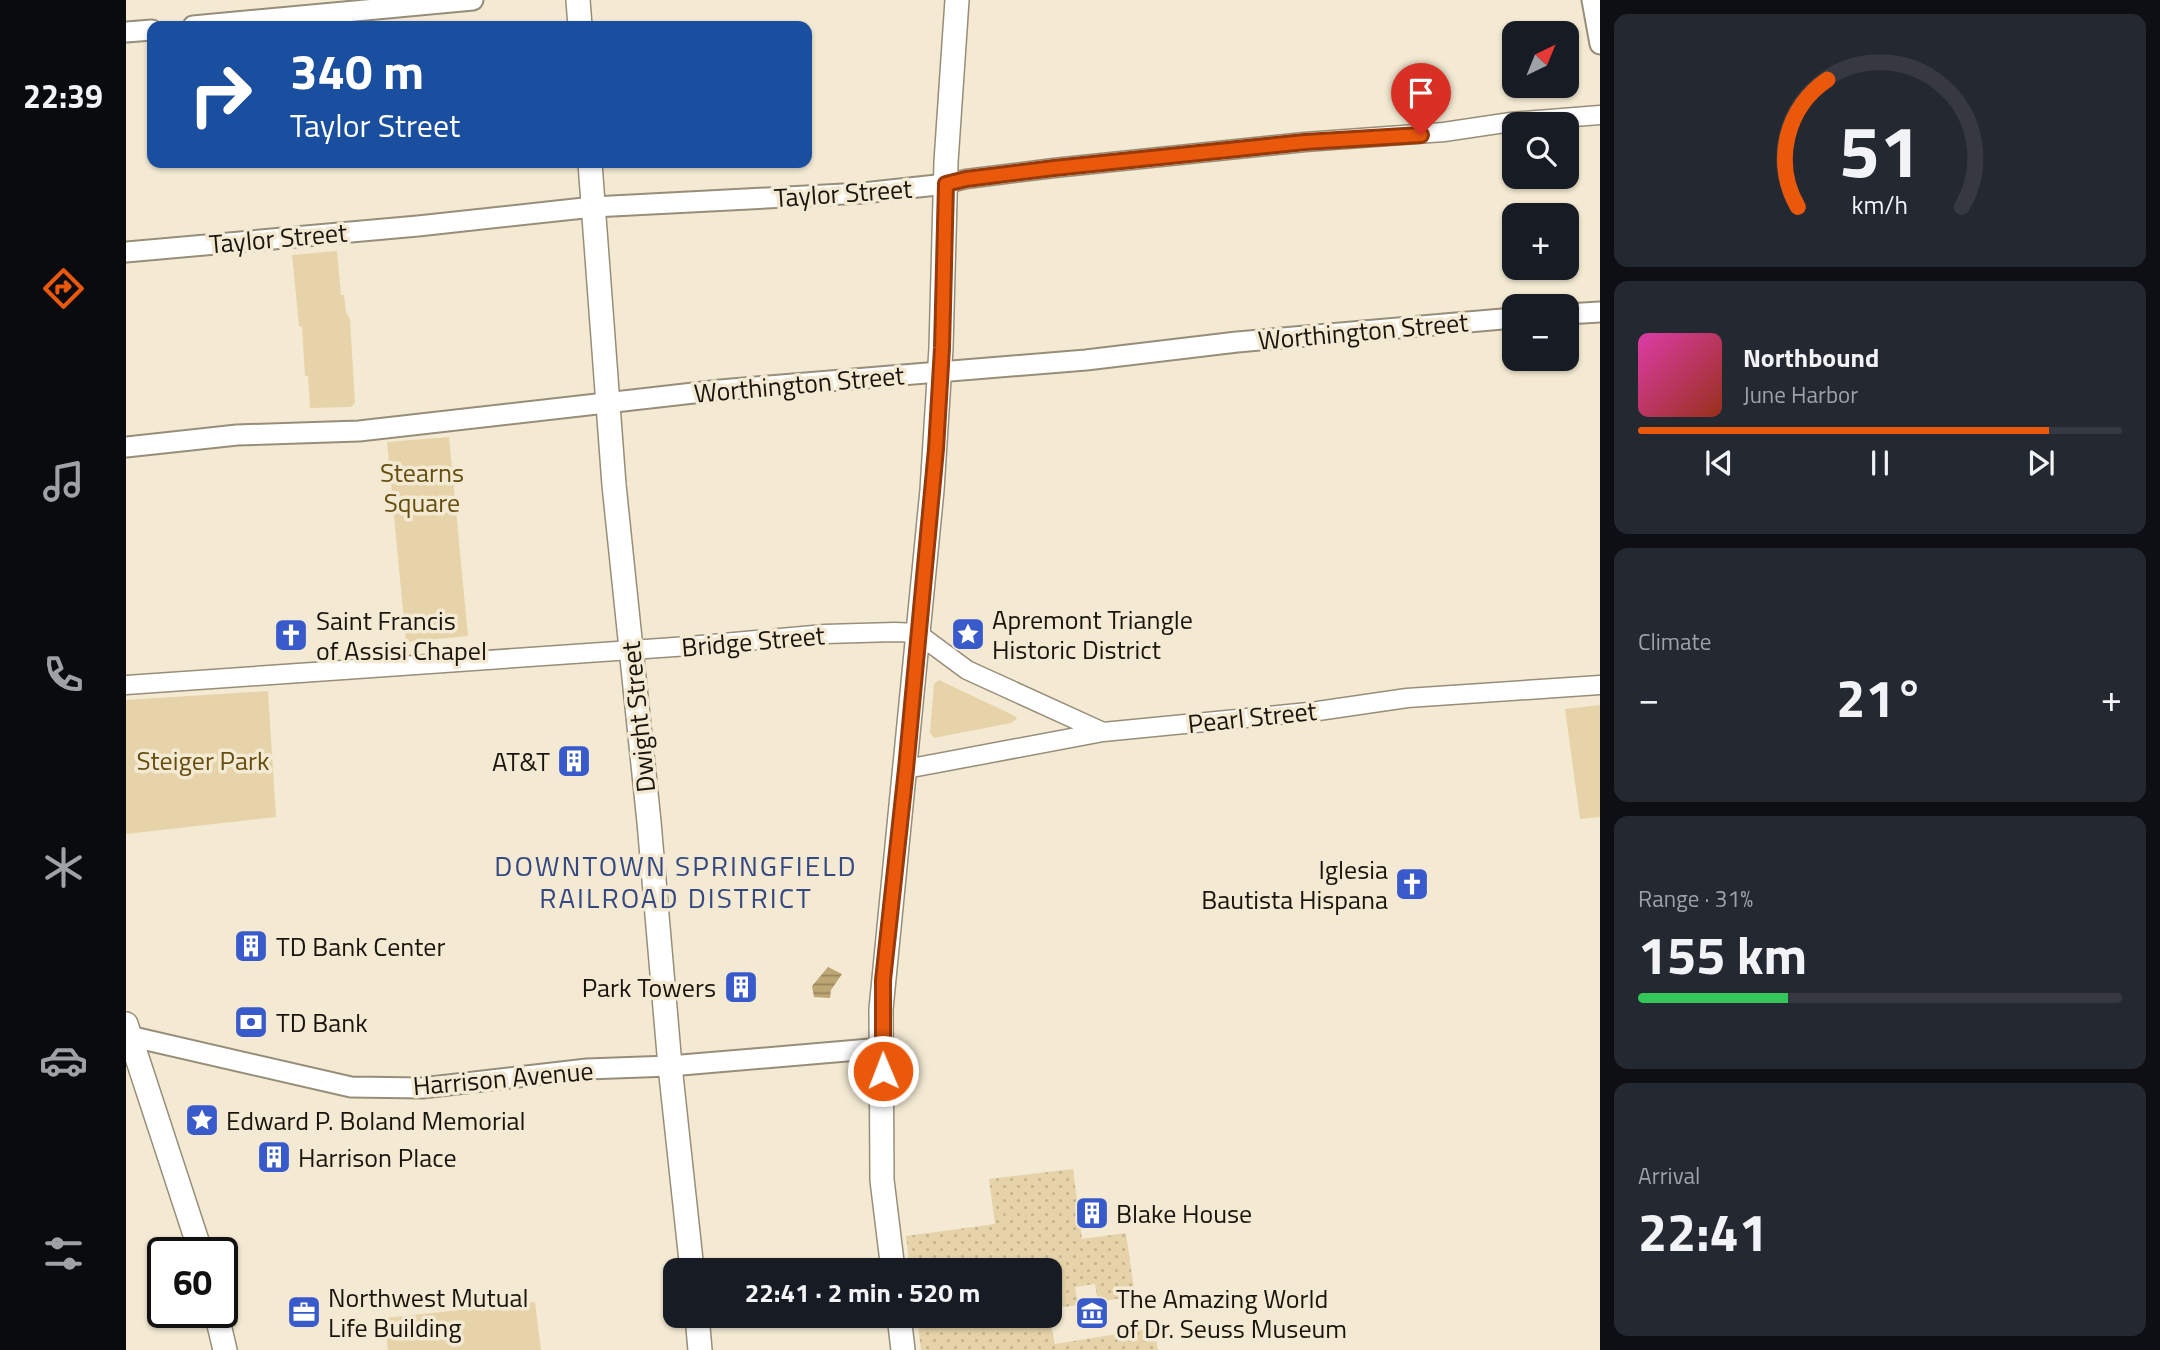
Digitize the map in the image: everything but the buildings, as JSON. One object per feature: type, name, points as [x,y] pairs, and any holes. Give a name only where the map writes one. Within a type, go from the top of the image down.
[{"type":"main road","points":[[247,21],[473,0]]},
{"type":"main road","points":[[578,0],[580,21]]},
{"type":"main road","points":[[892,1258],[882,1180],[883,980],[931,502],[940,372],[946,184],[957,0]]},
{"type":"main road","points":[[1592,0],[1600,44]]},
{"type":"main road","points":[[126,32],[147,30]]},
{"type":"main road","name":"Dwight Street","points":[[590,168],[607,402],[691,1258]]},
{"type":"main road","name":"Taylor Street","points":[[126,251],[418,226],[593,206],[863,193],[946,184]]},
{"type":"main road","points":[[1579,313],[1600,312]]},
{"type":"main road","name":"Worthington Street","points":[[126,447],[237,435],[359,431],[728,389],[1087,360],[1237,342],[1502,319]]},
{"type":"main road","points":[[127,1032],[196,1237]]},
{"type":"main road","name":"Harrison Avenue","points":[[127,1032],[351,1087],[422,1088],[587,1069],[670,1066],[882,1048]]},
{"type":"main road","points":[[220,1328],[225,1350]]},
{"type":"main road","points":[[698,1328],[700,1350]]},
{"type":"main road","points":[[900,1328],[903,1350]]},
{"type":"street","name":"Taylor Street","points":[[946,184],[1054,168],[1305,142],[1421,135],[1511,122],[1600,115]]},
{"type":"street","name":"Bridge Street","points":[[126,685],[825,634],[917,633]]},
{"type":"street","points":[[917,633],[967,670],[1103,732]]},
{"type":"street","name":"Pearl Street","points":[[906,769],[1103,732],[1407,698],[1600,685]]},
{"type":"green space","points":[[337,251],[341,295],[344,295],[346,312],[350,319],[355,403],[351,407],[310,408],[292,255]]},
{"type":"green space","name":"Stearns Square","points":[[449,437],[468,636],[406,642],[387,442]]},
{"type":"green space","points":[[939,680],[1017,719],[1011,723],[934,738],[930,733],[934,684]]},
{"type":"green space","name":"Steiger Park","points":[[268,691],[276,817],[126,834],[126,700]]},
{"type":"green space","points":[[1600,705],[1600,817],[1580,819],[1565,709]]},
{"type":"green space","points":[[1073,1169],[1082,1239],[1126,1233],[1135,1296],[1098,1302],[1095,1284],[1075,1287],[1078,1305],[1062,1307],[1062,1258],[909,1258],[906,1236],[995,1224],[989,1179]]},
{"type":"green space","points":[[535,1302],[541,1350],[388,1350],[384,1318]]},
{"type":"green space","points":[[918,1328],[1052,1328],[1055,1344],[1154,1328],[1158,1350],[921,1350]]},
{"type":"shaded area","points":[[828,967],[842,974],[831,990],[830,998],[814,997],[812,986]]},
{"type":"place","name":"Apremont Triangle Historic District","points":[[968,634]]},
{"type":"place","name":"Saint Francis of Assisi Chapel","points":[[291,635]]},
{"type":"place","name":"AT&T","points":[[574,761]]},
{"type":"place","name":"Iglesia Bautista Hispana","points":[[1412,884]]},
{"type":"place","name":"TD Bank Center","points":[[251,946]]},
{"type":"place","name":"Park Towers","points":[[741,987]]},
{"type":"place","name":"TD Bank","points":[[251,1022]]},
{"type":"place","name":"Edward P. Boland Memorial","points":[[202,1120]]},
{"type":"place","name":"Harrison Place","points":[[274,1157]]},
{"type":"place","name":"Blake House","points":[[1092,1213]]},
{"type":"place","name":"Northwest Mutual Life Building","points":[[304,1312]]},
{"type":"place","name":"The Amazing World of Dr. Seuss Museum","points":[[1092,1313]]},
{"type":"district","name":"DOWNTOWN SPRINGFIELD RAILROAD DISTRICT","points":[[676,881]]},
{"type":"route","points":[[883,1071],[883,980],[936,449],[942,348],[946,184],[1013,172],[1305,142],[1421,135]]}]
